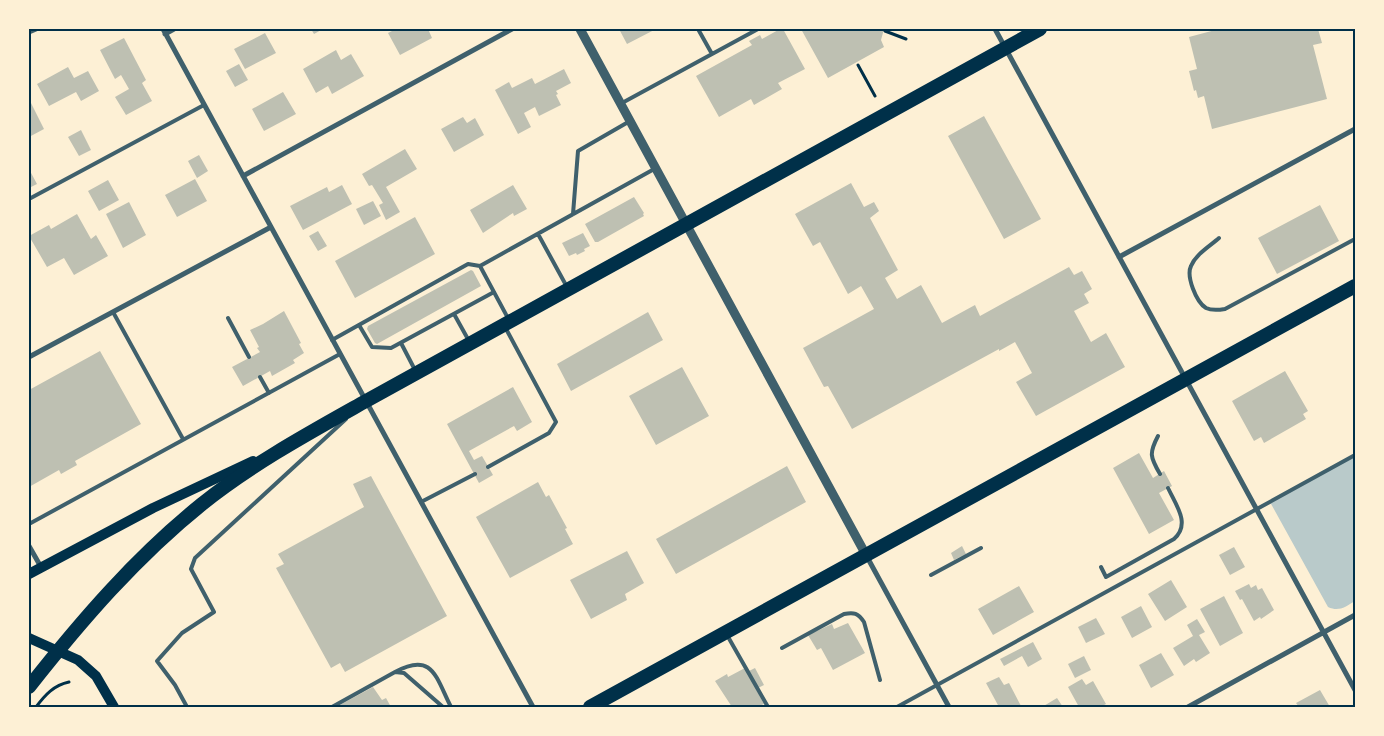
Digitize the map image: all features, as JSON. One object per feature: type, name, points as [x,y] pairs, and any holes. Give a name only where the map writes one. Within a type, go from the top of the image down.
[{"type":"highway","points":[[29,686],[118,582],[174,527],[233,481],[294,442],[417,372],[1040,29]]},
{"type":"highway","points":[[590,707],[1355,286]]},
{"type":"main road","points":[[29,574],[153,508],[294,442]]},
{"type":"main road","points":[[29,638],[78,660],[96,676],[114,707]]},
{"type":"street","points":[[29,32],[36,29]]},
{"type":"street","points":[[174,29],[164,31],[533,707]]},
{"type":"street","points":[[243,176],[512,29]]},
{"type":"street","points":[[580,29],[949,707]]},
{"type":"street","points":[[995,29],[1355,690]]},
{"type":"street","points":[[1119,257],[1355,129]]},
{"type":"street","points":[[29,358],[271,227]]},
{"type":"street","points":[[29,546],[41,568]]},
{"type":"street","points":[[1188,707],[1355,615]]},
{"type":"lane","points":[[698,29],[712,54]]},
{"type":"lane","points":[[621,104],[758,29]]},
{"type":"lane","points":[[29,198],[204,105]]},
{"type":"lane","points":[[574,214],[578,151],[630,121]]},
{"type":"lane","points":[[332,340],[468,264],[480,266],[656,168]]},
{"type":"lane","points":[[538,234],[568,289]]},
{"type":"lane","points":[[1219,238],[1195,259],[1190,268],[1190,281],[1202,304],[1208,309],[1216,310],[1226,310],[1355,239]]},
{"type":"lane","points":[[480,266],[556,422],[549,433],[488,467]]},
{"type":"lane","points":[[359,325],[372,347],[391,348],[494,292]]},
{"type":"lane","points":[[112,312],[183,439]]},
{"type":"lane","points":[[454,314],[470,343]]},
{"type":"lane","points":[[228,318],[249,357]]},
{"type":"lane","points":[[400,343],[417,372]]},
{"type":"lane","points":[[29,524],[340,354]]},
{"type":"lane","points":[[260,376],[268,393]]},
{"type":"lane","points":[[187,707],[175,685],[157,661],[182,633],[214,612],[191,569],[195,558],[366,401]]},
{"type":"lane","points":[[1158,436],[1151,449],[1152,459],[1160,474]]},
{"type":"lane","points":[[897,707],[1355,455]]},
{"type":"lane","points":[[421,502],[474,474]]},
{"type":"lane","points":[[1100,567],[1106,577],[1174,540],[1180,534],[1182,515],[1168,488]]},
{"type":"lane","points":[[931,575],[981,548]]},
{"type":"lane","points":[[782,648],[844,614],[853,613],[859,615],[864,622],[880,680]]},
{"type":"lane","points":[[726,632],[768,707]]},
{"type":"lane","points":[[332,707],[395,672],[414,664],[422,664],[429,668],[451,707]]},
{"type":"lane","points":[[395,672],[404,673],[442,707]]},
{"type":"path","points":[[885,31],[906,39]]},
{"type":"path","points":[[858,65],[875,96]]},
{"type":"path","points":[[36,707],[54,687],[61,683],[69,682]]},
{"type":"shaded area","points":[[1355,455],[1355,601],[1342,608],[1335,609],[1328,607],[1270,502]]},
{"type":"building","points":[[311,29],[323,29],[314,34]]},
{"type":"building","points":[[396,29],[428,29],[432,38],[400,55],[388,33]]},
{"type":"building","points":[[619,29],[656,29],[627,44]]},
{"type":"building","points":[[783,29],[805,69],[778,83],[782,89],[754,105],[751,99],[719,117],[696,76],[752,45],[749,41],[760,35],[762,39]]},
{"type":"building","points":[[801,29],[884,29],[881,40],[884,47],[828,78]]},
{"type":"building","points":[[1219,29],[1318,29],[1322,43],[1313,45],[1327,99],[1212,129],[1204,96],[1198,98],[1196,90],[1194,91],[1189,71],[1197,69],[1189,37]]},
{"type":"building","points":[[265,33],[276,53],[245,69],[234,49]]},
{"type":"building","points":[[124,38],[146,80],[142,83],[152,101],[126,115],[115,97],[129,89],[121,75],[115,79],[100,50]]},
{"type":"building","points":[[336,50],[341,60],[351,54],[364,76],[332,94],[328,86],[316,93],[303,69]]},
{"type":"building","points":[[239,64],[248,80],[235,87],[226,71]]},
{"type":"building","points":[[68,67],[74,78],[88,71],[99,91],[81,101],[76,92],[49,106],[37,84]]},
{"type":"building","points":[[564,69],[571,83],[556,91],[561,105],[539,116],[535,107],[524,113],[531,127],[518,134],[495,90],[509,82],[512,88],[532,78],[535,84]]},
{"type":"building","points":[[283,92],[296,114],[264,131],[252,109]]},
{"type":"building","points":[[29,99],[44,129],[29,137]]},
{"type":"building","points":[[984,116],[1041,219],[1004,239],[948,136]]},
{"type":"building","points":[[463,117],[467,123],[475,118],[484,135],[454,152],[441,129]]},
{"type":"building","points":[[81,130],[91,150],[79,156],[68,137]]},
{"type":"building","points":[[405,149],[417,169],[386,187],[400,212],[386,220],[379,205],[383,203],[372,185],[369,186],[362,174]]},
{"type":"building","points":[[199,155],[208,171],[197,178],[188,161]]},
{"type":"building","points":[[29,172],[37,184],[29,188]]},
{"type":"building","points":[[195,179],[207,201],[177,217],[165,195]]},
{"type":"building","points":[[108,180],[119,200],[99,211],[88,191]]},
{"type":"building","points":[[851,183],[864,207],[874,202],[879,211],[870,218],[898,270],[885,278],[897,299],[921,285],[942,323],[975,305],[980,316],[1069,267],[1074,275],[1082,271],[1092,289],[1084,294],[1089,303],[1074,311],[1091,342],[1106,333],[1125,367],[1036,416],[1016,382],[1032,373],[1015,342],[852,429],[828,386],[824,387],[803,348],[874,309],[861,286],[848,294],[820,242],[813,246],[795,214]]},
{"type":"building","points":[[342,185],[352,204],[303,230],[290,206],[327,187],[329,192]]},
{"type":"building","points":[[513,185],[527,209],[514,216],[513,213],[483,233],[470,210]]},
{"type":"building","points":[[634,197],[644,216],[595,242],[585,224]]},
{"type":"building","points":[[373,201],[381,216],[364,225],[356,209]]},
{"type":"building","points":[[129,202],[146,235],[123,248],[106,214]]},
{"type":"building","points":[[1320,205],[1339,241],[1277,274],[1258,238]]},
{"type":"building","points":[[77,214],[91,239],[96,235],[108,256],[74,275],[64,258],[47,267],[29,236],[49,225],[51,229]]},
{"type":"building","points":[[415,217],[435,254],[355,298],[335,261]]},
{"type":"building","points":[[318,231],[327,246],[318,251],[309,236]]},
{"type":"building","points":[[583,233],[590,246],[577,255],[576,253],[569,256],[562,243]]},
{"type":"building","points":[[471,270],[481,286],[377,344],[375,343],[367,329],[368,326]]},
{"type":"building","points":[[284,311],[301,343],[299,344],[304,353],[293,360],[295,363],[272,376],[270,371],[243,386],[232,367],[260,352],[250,330]]},
{"type":"building","points":[[648,312],[663,340],[571,391],[557,364]]},
{"type":"building","points":[[100,351],[141,424],[75,461],[77,465],[61,474],[59,470],[29,487],[29,390]]},
{"type":"building","points":[[682,367],[709,416],[656,445],[629,396]]},
{"type":"building","points":[[1285,371],[1308,411],[1303,414],[1306,419],[1264,443],[1261,437],[1254,441],[1232,401]]},
{"type":"building","points":[[513,387],[532,422],[517,431],[514,426],[469,451],[474,460],[482,456],[493,475],[479,483],[447,424]]},
{"type":"building","points":[[1139,453],[1153,478],[1164,471],[1172,486],[1159,493],[1174,520],[1149,534],[1113,468]]},
{"type":"building","points":[[787,466],[806,502],[676,574],[656,539]]},
{"type":"building","points":[[371,476],[447,616],[345,672],[340,663],[331,668],[276,568],[284,564],[278,554],[364,507],[353,484]]},
{"type":"building","points":[[538,482],[546,497],[549,495],[567,528],[565,529],[573,544],[510,578],[476,517]]},
{"type":"building","points":[[962,546],[966,554],[954,560],[951,553]]},
{"type":"building","points":[[1234,547],[1245,567],[1230,575],[1219,555]]},
{"type":"building","points":[[627,551],[644,583],[625,594],[627,600],[591,619],[570,580]]},
{"type":"building","points":[[1171,580],[1187,607],[1165,621],[1148,594]]},
{"type":"building","points":[[1249,584],[1251,588],[1256,585],[1258,590],[1262,588],[1274,610],[1261,619],[1260,617],[1254,621],[1242,599],[1240,600],[1235,591]]},
{"type":"building","points":[[1019,586],[1034,612],[993,635],[978,609]]},
{"type":"building","points":[[1224,596],[1243,633],[1220,646],[1200,609]]},
{"type":"building","points":[[1141,606],[1152,627],[1132,638],[1121,617]]},
{"type":"building","points":[[1096,618],[1105,634],[1086,643],[1078,627]]},
{"type":"building","points":[[1197,619],[1205,632],[1199,635],[1210,653],[1196,662],[1194,659],[1184,666],[1173,648],[1193,636],[1187,625]]},
{"type":"building","points":[[848,623],[865,653],[833,670],[821,648],[817,650],[808,635],[832,624],[834,629]]},
{"type":"building","points":[[1033,642],[1042,659],[1028,667],[1022,656],[1004,666],[1000,659]]},
{"type":"building","points":[[1161,653],[1174,675],[1151,688],[1139,665]]},
{"type":"building","points":[[1084,656],[1091,670],[1075,678],[1068,664]]},
{"type":"building","points":[[745,668],[747,672],[755,668],[764,685],[756,689],[764,704],[757,707],[732,707],[715,681],[727,674],[728,677]]},
{"type":"building","points":[[999,677],[1004,685],[1009,683],[1021,706],[999,707],[986,683]]},
{"type":"building","points":[[1082,679],[1086,685],[1093,681],[1106,704],[1100,707],[1079,707],[1068,687]]},
{"type":"building","points":[[373,687],[382,700],[386,698],[391,707],[336,707]]},
{"type":"building","points":[[1320,690],[1330,707],[1299,707],[1296,703]]},
{"type":"building","points":[[1057,698],[1063,707],[1042,707]]}]
